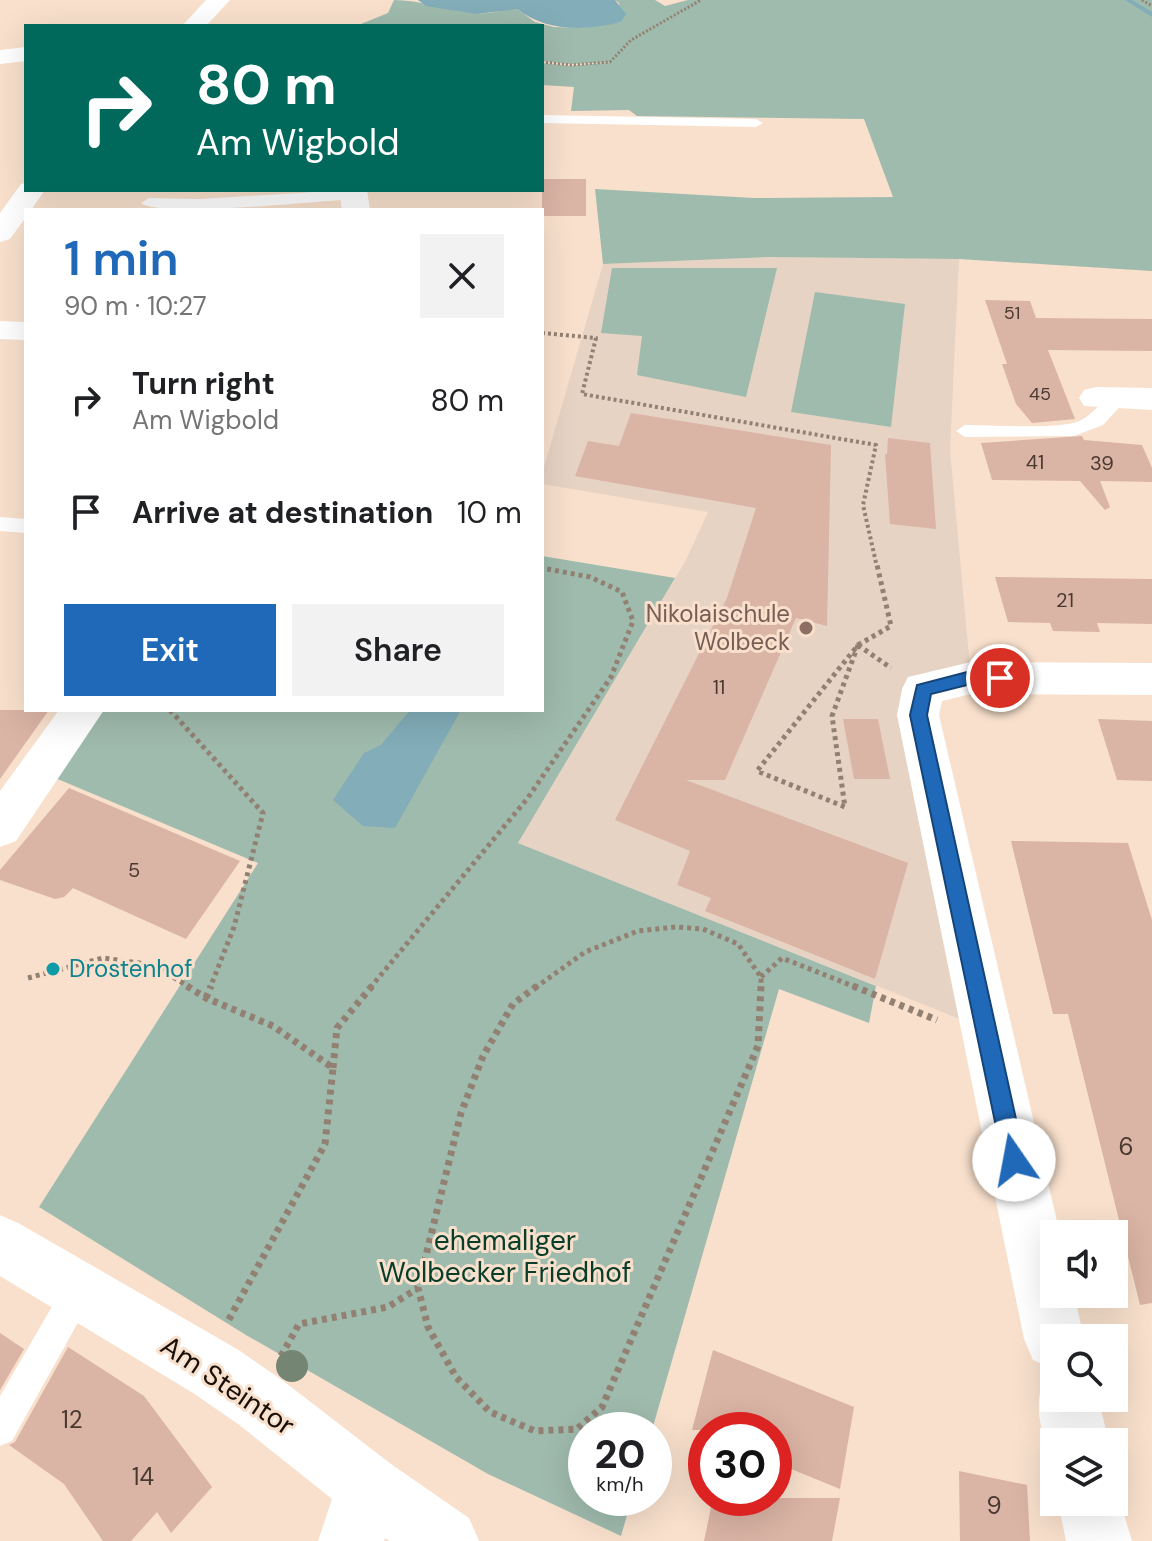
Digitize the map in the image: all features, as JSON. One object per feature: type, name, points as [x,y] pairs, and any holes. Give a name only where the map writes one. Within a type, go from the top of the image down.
[{"type":"street","points":[[195,24],[219,0]]},
{"type":"street","points":[[0,57],[24,54]]},
{"type":"street","points":[[0,233],[30,192]]},
{"type":"street","points":[[0,330],[24,331]]},
{"type":"street","points":[[1108,398],[1152,399]]},
{"type":"street","points":[[1051,1324],[918,715],[923,689],[971,678],[1152,679]]},
{"type":"street","points":[[0,827],[82,712]]},
{"type":"street","name":"Am Steintor","points":[[0,1244],[204,1365],[260,1402],[359,1514],[446,1541]]},
{"type":"street","points":[[1093,1516],[1099,1541]]},
{"type":"lane","points":[[544,119],[756,123]]},
{"type":"lane","points":[[149,203],[354,198]]},
{"type":"lane","points":[[965,431],[1074,430],[1096,421],[1108,398]]},
{"type":"lane","points":[[0,524],[24,526]]},
{"type":"lane","points":[[0,1429],[79,1290]]},
{"type":"path","points":[[544,62],[570,65],[610,62],[631,40],[701,0]]},
{"type":"path","points":[[1142,0],[1152,6]]},
{"type":"path","points":[[544,333],[596,338],[582,394],[876,445],[863,505],[891,626],[858,645],[757,771],[845,807],[832,716],[858,645]]},
{"type":"path","points":[[204,1365],[325,1144],[337,1028],[527,799],[611,677],[633,621],[622,592],[590,577],[544,568]]},
{"type":"path","points":[[858,645],[923,689]]},
{"type":"path","points":[[172,712],[263,813],[234,927],[206,998]]},
{"type":"path","points":[[676,927],[703,929],[738,944],[761,977],[758,1046],[602,1407],[577,1429],[535,1431],[490,1412],[456,1377],[428,1327],[418,1288],[461,1113],[483,1056],[513,1004],[585,952],[638,931],[676,927]]},
{"type":"path","points":[[28,978],[103,958],[153,965],[206,998],[273,1026],[333,1068]]},
{"type":"path","points":[[761,977],[782,958],[987,1040]]},
{"type":"path","points":[[260,1402],[299,1324],[388,1307],[418,1288]]},
{"type":"shaded area","name":"Nikolaischule Wolbeck","points":[[767,257],[959,259],[950,450],[971,678],[923,689],[985,1029],[518,843],[686,560],[708,512],[544,484],[544,467],[603,264]]},
{"type":"green space","points":[[394,0],[474,13],[517,9],[543,24],[361,24],[388,13]]},
{"type":"green space","points":[[615,0],[655,0],[665,6],[688,0],[1152,0],[1152,271],[959,259],[767,257],[603,264],[595,189],[754,198],[893,197],[864,119],[637,116],[629,110],[571,111],[574,87],[544,85],[544,63],[570,66],[614,62],[569,64],[544,61],[544,24],[579,28],[621,22],[619,3]]},
{"type":"green space","points":[[612,268],[777,268],[746,397],[637,375],[642,336],[601,333]]},
{"type":"green space","points":[[815,292],[905,304],[891,427],[791,412]]},
{"type":"green space","name":"ehemaliger Wolbecker Friedhof","points":[[544,556],[675,578],[518,843],[876,986],[869,1023],[779,989],[657,1412],[568,1412],[568,1511],[488,1474],[246,1335],[39,1207],[258,863],[48,775],[93,712],[544,712]]},
{"type":"green space","points":[[578,1516],[627,1516],[621,1536]]},
{"type":"water","points":[[418,0],[615,0],[626,14],[621,22],[567,28],[541,22],[517,9],[477,14],[426,6]]},
{"type":"water","points":[[408,712],[460,712],[395,828],[363,826],[333,800],[364,753],[381,745]]},
{"type":"building","points":[[544,179],[586,179],[586,216],[544,216]]},
{"type":"building","points":[[985,300],[1030,301],[1036,318],[1152,319],[1152,351],[1048,350],[1075,419],[1032,423],[1016,404],[1002,364],[1007,364]]},
{"type":"building","points":[[631,413],[831,445],[827,626],[796,618],[725,780],[686,780],[908,863],[875,979],[705,911],[711,898],[677,885],[690,851],[615,820],[727,598],[756,508],[575,476],[588,441],[619,446]]},
{"type":"building","points":[[1082,436],[1084,440],[1142,445],[1152,468],[1152,482],[1100,481],[1110,507],[1105,510],[1080,481],[992,480],[981,443]]},
{"type":"building","points":[[888,438],[930,443],[936,529],[890,524],[885,454]]},
{"type":"building","points":[[995,577],[1152,579],[1152,624],[1097,623],[1100,632],[1053,631],[1050,623],[1008,622]]},
{"type":"building","points":[[0,710],[48,712],[0,779]]},
{"type":"building","points":[[843,719],[878,719],[890,779],[854,779]]},
{"type":"building","points":[[1098,719],[1152,721],[1152,781],[1117,780]]},
{"type":"building","points":[[69,788],[240,861],[186,939],[73,888],[64,897],[55,899],[0,880],[0,870]]},
{"type":"building","points":[[1011,841],[1128,843],[1152,920],[1152,1303],[1140,1305],[1128,1256],[1128,1220],[1119,1220],[1068,1014],[1053,1014]]},
{"type":"building","points":[[0,1333],[24,1349],[0,1390]]},
{"type":"building","points":[[68,1347],[144,1396],[212,1487],[171,1533],[157,1512],[131,1541],[103,1541],[64,1484],[9,1445],[15,1442]]},
{"type":"building","points":[[713,1350],[854,1407],[840,1489],[792,1469],[792,1412],[697,1412]]},
{"type":"building","points":[[959,1471],[1027,1485],[1030,1541],[960,1541]]},
{"type":"building","points":[[792,1498],[840,1498],[832,1541],[704,1541],[709,1516],[792,1516]]},
{"type":"waterway","points":[[1128,0],[1152,15]]},
{"type":"place","name":"Nikolaischule Wolbeck","points":[[806,628]]},
{"type":"place","name":"Drostenhof","points":[[53,969]]},
{"type":"route","points":[[1000,678],[971,678],[923,689],[918,715],[1014,1160]]}]
